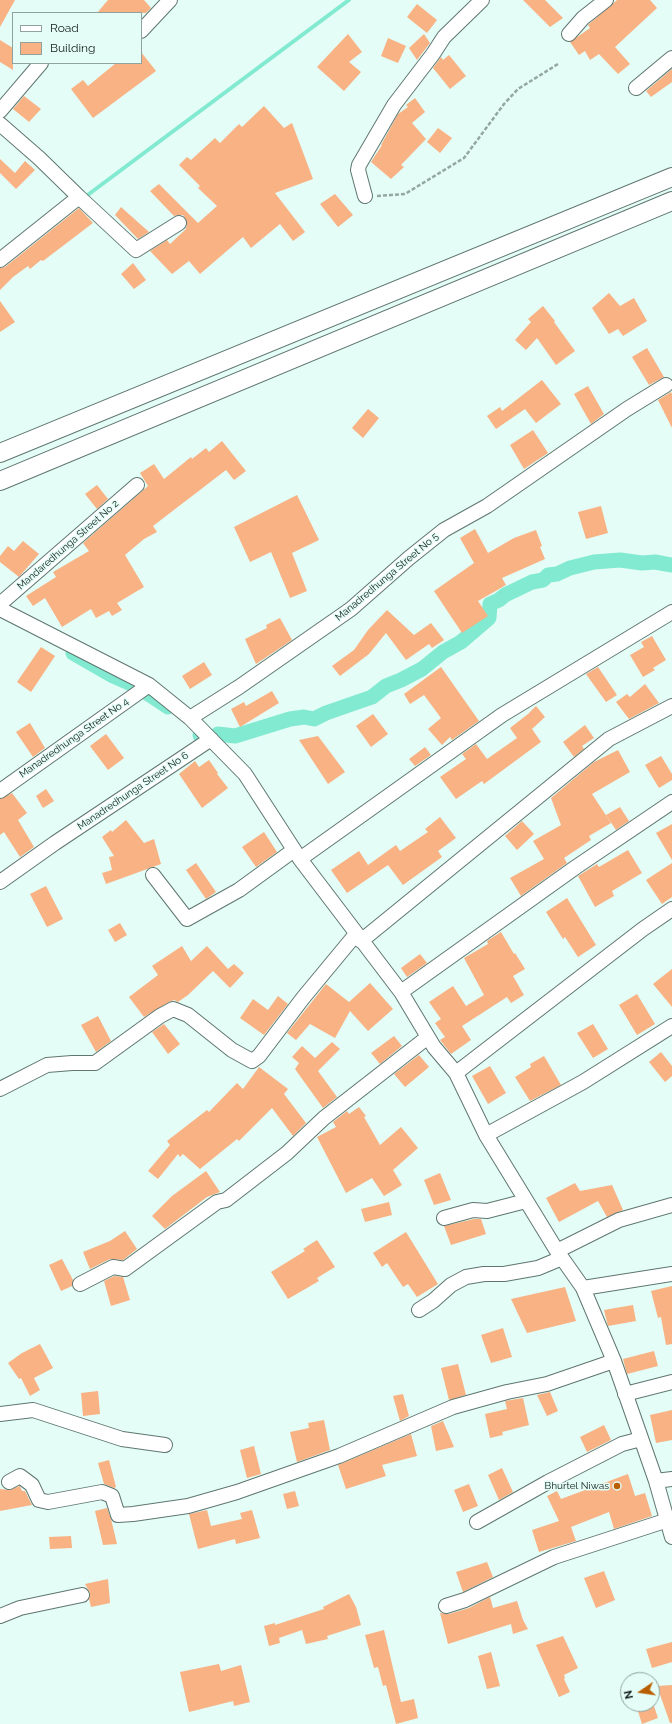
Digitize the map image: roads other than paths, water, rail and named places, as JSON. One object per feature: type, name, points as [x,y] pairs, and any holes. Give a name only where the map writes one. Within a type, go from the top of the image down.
[{"type":"street","points":[[142,30],[170,0]]},
{"type":"street","points":[[365,196],[359,176],[359,165],[394,105],[433,54],[444,37],[482,0]]},
{"type":"street","points":[[569,34],[584,18],[606,0]]},
{"type":"street","points":[[636,88],[672,58]]},
{"type":"street","points":[[0,111],[40,64]]},
{"type":"street","points":[[0,124],[40,158],[136,250],[179,223]]},
{"type":"street","points":[[0,453],[672,176]]},
{"type":"street","points":[[0,260],[79,197]]},
{"type":"street","points":[[0,481],[672,201]]},
{"type":"street","name":"Manadredhunga Street No 5","points":[[190,718],[239,687],[351,608],[444,530],[487,506],[627,409],[666,385]]},
{"type":"street","name":"Mandaredhunga Street No 2","points":[[0,604],[137,485]]},
{"type":"street","points":[[0,609],[149,685],[190,718],[245,774],[297,855],[400,992],[428,1037],[456,1073],[486,1135],[559,1255],[583,1288],[614,1361],[656,1481],[672,1537]]},
{"type":"street","points":[[153,875],[187,919],[297,855],[502,715],[672,612]]},
{"type":"street","name":"Manadredhunga Street No 4","points":[[0,791],[149,685]]},
{"type":"street","points":[[0,1089],[47,1065],[72,1063],[95,1064],[160,1016],[173,1009],[188,1015],[232,1050],[252,1061],[259,1056],[304,998],[358,938],[609,739],[672,706]]},
{"type":"street","name":"Manadredhunga Street No 6","points":[[0,882],[55,843],[211,739]]},
{"type":"street","points":[[400,992],[576,867],[672,802]]},
{"type":"street","points":[[456,1073],[637,934],[672,909]]},
{"type":"street","points":[[486,1135],[583,1082],[672,1026]]},
{"type":"street","points":[[80,1284],[113,1267],[125,1269],[217,1202],[232,1195],[287,1153],[324,1118],[428,1037]]},
{"type":"street","points":[[444,1218],[473,1210],[487,1212],[526,1201]]},
{"type":"street","points":[[419,1310],[433,1301],[451,1285],[466,1277],[484,1274],[504,1274],[538,1268],[619,1220],[672,1205]]},
{"type":"street","points":[[583,1288],[672,1274]]},
{"type":"street","points":[[9,1482],[20,1476],[32,1485],[39,1500],[48,1502],[102,1492],[112,1496],[118,1515],[188,1506],[237,1492],[339,1456],[453,1407],[507,1392],[547,1384],[614,1361]]},
{"type":"street","points":[[625,1394],[672,1382]]},
{"type":"street","points":[[0,1414],[33,1410],[122,1439],[165,1446]]},
{"type":"street","points":[[477,1522],[548,1482],[622,1444],[641,1439]]},
{"type":"street","points":[[656,1481],[672,1479]]},
{"type":"street","points":[[446,1606],[465,1600],[554,1557],[668,1520]]},
{"type":"street","points":[[0,1616],[20,1608],[82,1595]]},
{"type":"waterway","points":[[89,194],[349,0]]},
{"type":"waterway","points":[[200,735],[206,740],[214,738],[218,734],[235,736],[290,719],[304,717],[314,719],[326,713],[372,697],[386,686],[422,669],[443,652],[461,642],[489,618],[490,604],[532,582],[543,580],[548,575],[557,574],[570,568],[594,562],[620,560],[642,563],[655,562],[672,565]]},
{"type":"waterway","points":[[73,653],[113,676],[138,687],[168,707]]},
{"type":"place","name":"Bhurtel Niwas","points":[[617,1486]]}]
